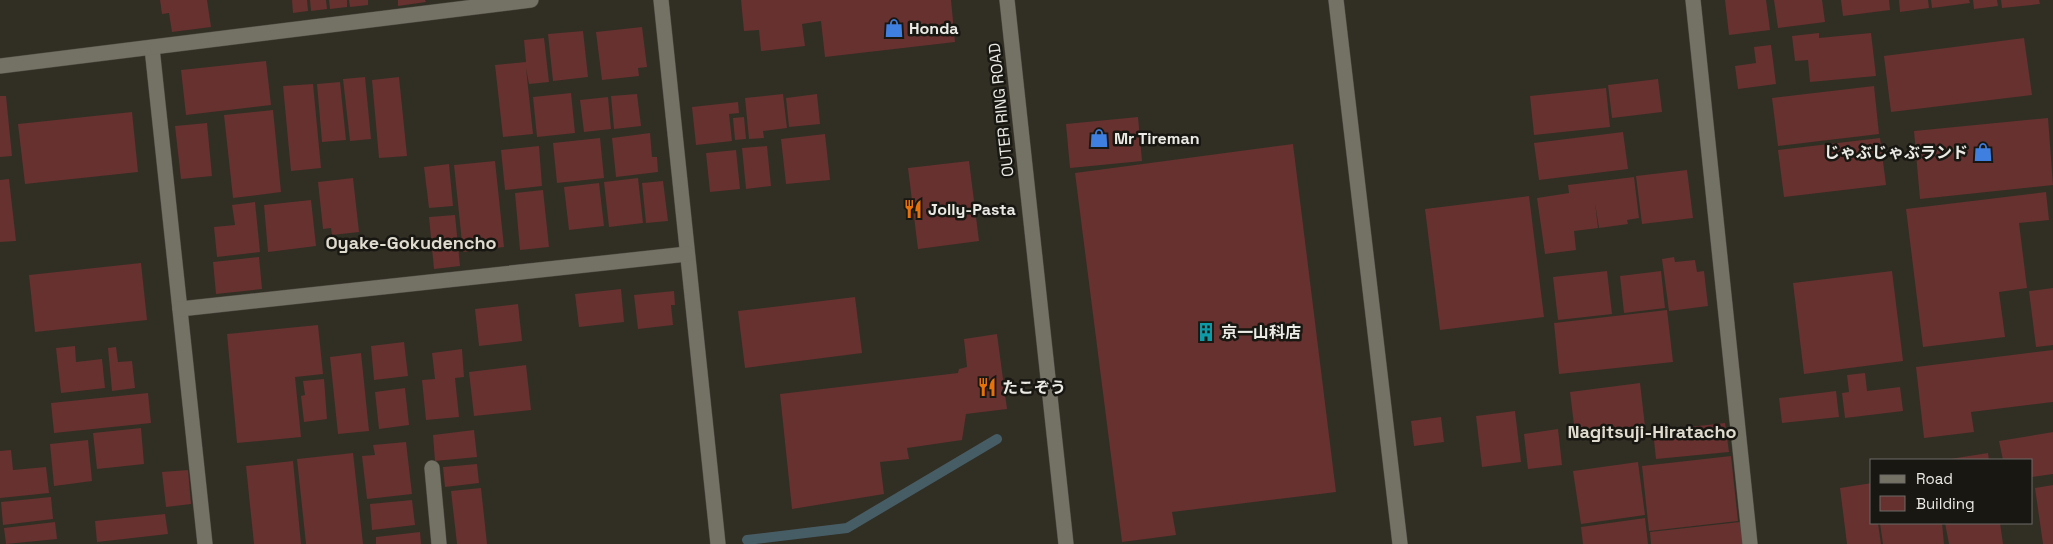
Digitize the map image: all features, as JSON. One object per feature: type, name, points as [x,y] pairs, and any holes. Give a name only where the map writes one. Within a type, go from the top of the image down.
[{"type":"street","points":[[0,66],[531,0]]},
{"type":"street","points":[[661,0],[718,544]]},
{"type":"street","name":"OUTER RING ROAD","points":[[1007,0],[1066,544]]},
{"type":"street","points":[[1336,0],[1400,544]]},
{"type":"street","points":[[1693,0],[1750,544]]},
{"type":"street","points":[[152,48],[205,544]]},
{"type":"street","points":[[180,309],[687,254]]},
{"type":"street","points":[[432,468],[439,544]]},
{"type":"building","points":[[160,0],[207,0],[211,27],[172,32],[169,13],[162,14]]},
{"type":"building","points":[[292,0],[307,0],[308,11],[293,13]]},
{"type":"building","points":[[310,0],[326,0],[327,9],[311,11]]},
{"type":"building","points":[[329,0],[347,0],[347,7],[330,9]]},
{"type":"building","points":[[349,0],[368,0],[368,5],[350,7]]},
{"type":"building","points":[[398,0],[425,0],[426,2],[398,6]]},
{"type":"building","points":[[741,0],[951,0],[955,42],[825,57],[821,21],[802,24],[805,46],[761,51],[759,30],[744,31]]},
{"type":"building","points":[[1725,0],[1766,0],[1770,30],[1729,35]]},
{"type":"building","points":[[1774,0],[1822,0],[1825,22],[1778,28]]},
{"type":"building","points":[[1841,0],[1889,0],[1890,10],[1843,16]]},
{"type":"building","points":[[1899,0],[1928,0],[1929,8],[1900,12]]},
{"type":"building","points":[[1931,0],[1969,0],[1970,3],[1932,8]]},
{"type":"building","points":[[1973,0],[1997,0],[1998,6],[1974,9]]},
{"type":"building","points":[[2001,0],[2039,0],[2040,4],[2002,8]]},
{"type":"building","points":[[642,27],[647,67],[638,68],[639,76],[602,80],[596,32]]},
{"type":"building","points":[[583,31],[588,77],[553,81],[548,34]]},
{"type":"building","points":[[1819,33],[1819,38],[1871,33],[1876,76],[1810,82],[1808,60],[1795,61],[1792,36]]},
{"type":"building","points":[[544,38],[549,82],[529,84],[526,68],[533,134],[503,137],[495,65],[526,62],[524,40]]},
{"type":"building","points":[[2024,38],[2032,95],[1891,112],[1884,56]]},
{"type":"building","points":[[1771,45],[1776,84],[1738,89],[1735,66],[1756,63],[1754,47]]},
{"type":"building","points":[[266,61],[271,105],[186,115],[181,70]]},
{"type":"building","points":[[365,77],[371,139],[350,141],[343,79]]},
{"type":"building","points":[[399,77],[407,156],[379,158],[372,80]]},
{"type":"building","points":[[1658,79],[1662,112],[1612,118],[1608,85]]},
{"type":"building","points":[[340,82],[346,140],[322,142],[317,84]]},
{"type":"building","points":[[313,84],[321,168],[291,171],[283,86]]},
{"type":"building","points":[[1874,86],[1879,134],[1778,146],[1772,98]]},
{"type":"building","points":[[1606,88],[1610,127],[1534,135],[1530,96]]},
{"type":"building","points":[[571,93],[575,133],[537,137],[533,97]]},
{"type":"building","points":[[637,94],[641,126],[614,129],[611,96]]},
{"type":"building","points":[[783,94],[787,128],[763,131],[764,138],[749,139],[745,98]]},
{"type":"building","points":[[817,94],[820,124],[789,127],[786,98]]},
{"type":"building","points":[[0,96],[6,96],[12,156],[0,157]]},
{"type":"building","points":[[608,97],[611,129],[584,132],[580,100]]},
{"type":"building","points":[[738,102],[739,113],[729,114],[732,141],[696,145],[692,107]]},
{"type":"building","points":[[273,110],[281,192],[233,198],[224,115]]},
{"type":"building","points":[[132,112],[138,172],[25,184],[18,124]]},
{"type":"building","points":[[744,117],[746,139],[735,140],[733,118]]},
{"type":"building","points":[[1138,117],[1142,161],[1070,168],[1066,124]]},
{"type":"building","name":"じゃぶじゃぶランド","points":[[2048,118],[2053,185],[1920,199],[1914,131]]},
{"type":"building","points":[[207,123],[212,176],[181,179],[175,126]]},
{"type":"building","points":[[1623,132],[1628,169],[1539,180],[1534,143]]},
{"type":"building","points":[[650,133],[652,157],[657,157],[658,172],[616,177],[612,138]]},
{"type":"building","points":[[825,134],[830,180],[786,184],[781,139]]},
{"type":"building","points":[[600,138],[604,178],[557,183],[553,143]]},
{"type":"building","points":[[1880,138],[1886,185],[1784,197],[1778,150]]},
{"type":"building","name":"京一山科店","points":[[1293,144],[1336,492],[1172,512],[1176,535],[1122,542],[1075,173]]},
{"type":"building","points":[[539,146],[542,186],[505,190],[501,150]]},
{"type":"building","points":[[767,146],[771,186],[746,189],[742,148]]},
{"type":"building","points":[[736,150],[740,189],[710,192],[706,153]]},
{"type":"building","points":[[495,161],[504,247],[463,252],[454,165]]},
{"type":"building","points":[[969,161],[979,241],[918,249],[908,168]]},
{"type":"building","points":[[449,164],[453,206],[429,208],[424,167]]},
{"type":"building","points":[[1687,170],[1693,218],[1642,224],[1636,176]]},
{"type":"building","points":[[1634,177],[1639,218],[1627,220],[1628,224],[1599,228],[1595,203],[1598,228],[1574,231],[1576,250],[1545,254],[1537,198],[1569,193],[1568,185]]},
{"type":"building","points":[[353,178],[359,232],[332,235],[331,228],[323,229],[318,182]]},
{"type":"building","points":[[638,178],[643,223],[609,227],[604,182]]},
{"type":"building","points":[[9,179],[16,241],[0,242],[0,180]]},
{"type":"building","points":[[663,181],[668,221],[646,223],[642,183]]},
{"type":"building","points":[[599,183],[604,226],[569,230],[564,187]]},
{"type":"building","points":[[543,190],[549,247],[520,250],[515,193]]},
{"type":"building","points":[[2046,192],[2049,220],[2019,223],[2027,288],[1999,292],[2005,337],[1923,347],[1906,209]]},
{"type":"building","points":[[1529,196],[1544,317],[1440,330],[1425,209]]},
{"type":"building","points":[[311,200],[316,246],[268,252],[264,205]]},
{"type":"building","points":[[255,202],[260,252],[217,257],[214,227],[235,225],[232,205]]},
{"type":"building","points":[[455,215],[460,266],[434,269],[429,217]]},
{"type":"building","points":[[259,257],[262,289],[216,294],[213,262]]},
{"type":"building","points":[[1674,257],[1675,262],[1695,260],[1697,272],[1704,271],[1708,306],[1669,311],[1662,259]]},
{"type":"building","points":[[141,263],[147,320],[35,332],[29,275]]},
{"type":"building","points":[[1607,271],[1612,314],[1558,320],[1553,277]]},
{"type":"building","points":[[1661,271],[1665,308],[1624,313],[1620,276]]},
{"type":"building","points":[[1892,271],[1903,361],[1804,374],[1793,283]]},
{"type":"building","points":[[2053,288],[2053,345],[2036,347],[2029,291]]},
{"type":"building","points":[[621,289],[624,322],[579,327],[575,294]]},
{"type":"building","points":[[674,291],[675,305],[671,305],[673,325],[638,329],[634,295]]},
{"type":"building","points":[[855,297],[862,353],[745,368],[738,311]]},
{"type":"building","points":[[518,304],[522,341],[479,346],[475,309]]},
{"type":"building","points":[[1667,310],[1673,362],[1559,374],[1554,323]]},
{"type":"building","points":[[318,325],[323,374],[295,377],[301,437],[237,443],[227,334]]},
{"type":"building","points":[[997,334],[1007,409],[966,414],[962,440],[907,448],[909,459],[880,462],[884,494],[792,509],[780,394],[958,373],[959,369],[967,367],[964,339]]},
{"type":"building","points":[[404,342],[408,376],[374,380],[371,346]]},
{"type":"building","points":[[75,346],[76,362],[102,359],[105,388],[61,393],[56,348]]},
{"type":"building","points":[[116,347],[118,362],[132,361],[135,388],[112,391],[108,348]]},
{"type":"building","points":[[462,349],[464,377],[455,378],[459,417],[426,420],[422,380],[435,379],[432,353]]},
{"type":"building","points":[[2053,350],[2053,402],[1971,412],[1974,432],[1924,438],[1916,367]]},
{"type":"building","points":[[361,353],[369,431],[338,434],[330,357]]},
{"type":"building","points":[[526,365],[531,410],[474,416],[469,372]]},
{"type":"building","points":[[1865,373],[1867,391],[1900,387],[1903,411],[1845,418],[1842,393],[1849,392],[1847,375]]},
{"type":"building","points":[[324,379],[327,419],[304,422],[301,396],[305,395],[303,381]]},
{"type":"building","points":[[1640,383],[1646,435],[1602,440],[1600,430],[1575,433],[1570,392]]},
{"type":"building","points":[[405,388],[409,425],[379,429],[375,392]]},
{"type":"building","points":[[1836,391],[1839,417],[1782,423],[1779,398]]},
{"type":"building","points":[[148,393],[151,423],[54,433],[51,403]]},
{"type":"building","points":[[1515,411],[1521,462],[1482,467],[1476,416]]},
{"type":"building","points":[[1441,417],[1444,442],[1414,446],[1411,421]]},
{"type":"building","points":[[1725,423],[1729,452],[1656,459],[1653,431]]},
{"type":"building","points":[[141,428],[144,464],[97,469],[93,433]]},
{"type":"building","points":[[1558,429],[1562,465],[1528,469],[1524,434]]},
{"type":"building","points":[[474,430],[477,457],[435,461],[433,435]]},
{"type":"building","points":[[2053,432],[2053,474],[2033,477],[2033,459],[2003,459],[1999,441]]},
{"type":"building","points":[[88,440],[92,481],[54,486],[50,444]]},
{"type":"building","points":[[406,442],[412,494],[367,499],[362,456],[375,455],[373,445]]},
{"type":"building","points":[[11,450],[13,470],[46,467],[49,493],[0,498],[0,451]]},
{"type":"building","points":[[353,453],[363,544],[306,544],[297,459]]},
{"type":"building","points":[[1988,453],[1989,459],[1950,459]]},
{"type":"building","points":[[1731,456],[1738,521],[1649,531],[1642,466]]},
{"type":"building","points":[[293,461],[301,544],[254,544],[246,466]]},
{"type":"building","points":[[1638,462],[1645,515],[1581,524],[1573,471]]},
{"type":"building","points":[[477,464],[479,483],[445,487],[443,467]]},
{"type":"building","points":[[188,470],[191,504],[166,507],[162,472]]},
{"type":"building","points":[[1870,483],[1870,524],[1878,524],[1881,544],[1847,544],[1840,488]]},
{"type":"building","points":[[2053,485],[2053,544],[2043,544],[2035,488]]},
{"type":"building","points":[[481,488],[487,544],[457,544],[451,491]]},
{"type":"building","points":[[51,497],[53,519],[3,525],[1,502]]},
{"type":"building","points":[[412,500],[415,525],[372,530],[370,504]]},
{"type":"building","points":[[165,514],[168,534],[97,542],[95,521]]},
{"type":"building","points":[[1645,518],[1648,544],[1583,544],[1581,527]]},
{"type":"building","points":[[55,522],[57,539],[6,544],[4,528]]},
{"type":"building","points":[[1740,522],[1743,544],[1651,544],[1650,532]]},
{"type":"building","points":[[1880,524],[1942,524],[1944,544],[1883,544]]},
{"type":"building","points":[[1945,524],[2000,524],[2003,544],[1949,544]]},
{"type":"building","points":[[420,532],[421,544],[376,544],[376,537]]},
{"type":"waterway","points":[[747,540],[847,528],[997,439]]},
{"type":"place","name":"Honda","points":[[894,28]]},
{"type":"place","name":"Mr Tireman","points":[[1099,138]]},
{"type":"place","name":"じゃぶじゃぶランド","points":[[1983,152]]},
{"type":"place","name":"Jolly-Pasta","points":[[913,209]]},
{"type":"place","name":"京一山科店","points":[[1206,332]]},
{"type":"place","name":"たこぞう","points":[[987,387]]},
{"type":"district","name":"Oyake-Gokudencho","points":[[411,242]]},
{"type":"district","name":"Nagitsuji-Hiratacho","points":[[1652,431]]}]
